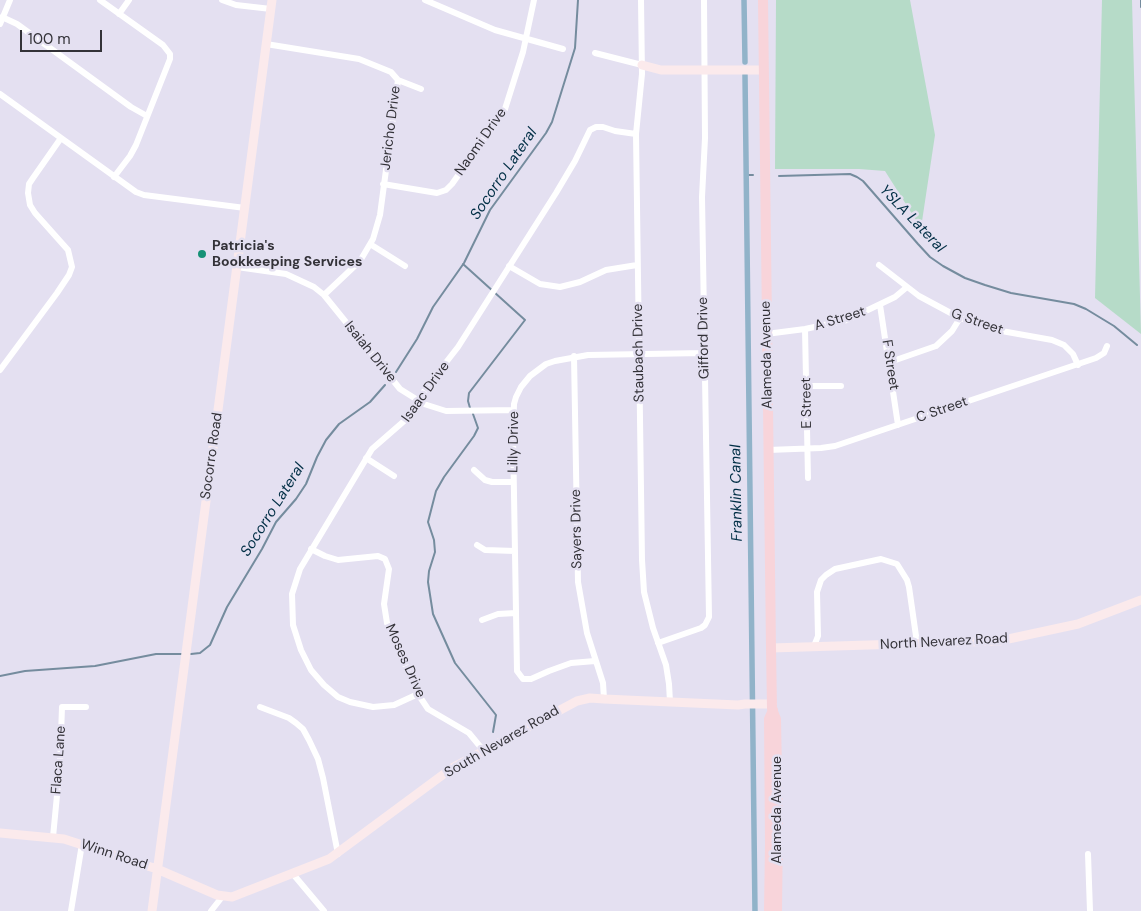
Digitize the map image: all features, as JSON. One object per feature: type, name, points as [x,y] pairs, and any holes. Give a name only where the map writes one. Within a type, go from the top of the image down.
[{"type":"main road","name":"Alameda Avenue","points":[[763,0],[771,648],[769,911]]},
{"type":"main road","name":"Alameda Avenue","points":[[770,706],[776,719],[777,911]]},
{"type":"street","points":[[10,0],[1,20],[17,24],[131,107],[147,116]]},
{"type":"street","points":[[100,0],[163,45],[170,54],[170,59],[130,156],[114,177]]},
{"type":"street","points":[[119,14],[129,0]]},
{"type":"street","points":[[222,0],[236,5],[272,5]]},
{"type":"street","points":[[425,0],[495,30],[563,49]]},
{"type":"street","name":"Naomi Drive","points":[[383,184],[437,193],[449,188],[505,109],[526,39],[534,0]]},
{"type":"street","name":"Staubach Drive","points":[[641,0],[642,65],[636,134],[644,592],[653,628],[666,665],[670,702]]},
{"type":"street","name":"Gifford Drive","points":[[658,643],[701,628],[709,617],[702,197],[705,147],[704,0]]},
{"type":"street","name":"Socorro Road","points":[[152,911],[272,5]]},
{"type":"street","name":"Jericho Drive","points":[[266,44],[359,58],[392,72],[398,80],[380,215],[370,244],[360,261],[324,295]]},
{"type":"street","points":[[594,52],[661,70],[763,70]]},
{"type":"street","points":[[398,80],[421,89]]},
{"type":"street","points":[[0,94],[114,177],[144,195],[245,208]]},
{"type":"street","name":"Isaac Drive","points":[[418,694],[394,705],[373,706],[354,704],[332,693],[311,670],[295,636],[292,618],[292,594],[297,576],[303,562],[372,449],[406,422],[426,388],[458,347],[575,161],[590,130],[596,127],[603,127],[636,134]]},
{"type":"street","points":[[0,370],[61,287],[72,267],[68,250],[35,213],[30,205],[28,193],[29,184],[61,138]]},
{"type":"street","points":[[370,244],[405,266]]},
{"type":"street","points":[[510,266],[540,284],[560,286],[580,282],[606,270],[637,265]]},
{"type":"street","name":"G Street","points":[[879,265],[906,287],[960,318],[996,330],[1064,345],[1071,351],[1078,365]]},
{"type":"street","name":"Isaiah Drive","points":[[237,267],[286,274],[306,282],[324,295],[400,389],[419,401],[446,411],[514,410]]},
{"type":"street","name":"A Street","points":[[766,334],[805,329],[847,320],[898,295],[906,287]]},
{"type":"street","name":"F Street","points":[[880,305],[898,425]]},
{"type":"street","points":[[890,362],[936,346],[952,331],[960,318]]},
{"type":"street","name":"E Street","points":[[805,329],[808,478]]},
{"type":"street","name":"C Street","points":[[768,450],[835,446],[1078,365],[1100,356],[1107,346]]},
{"type":"street","name":"Lilly Drive","points":[[595,661],[571,663],[531,679],[523,679],[519,675],[516,666],[512,435],[516,397],[530,376],[546,364],[574,356],[704,353]]},
{"type":"street","name":"Sayers Drive","points":[[574,356],[578,582],[587,633],[602,680],[604,699]]},
{"type":"street","points":[[807,386],[841,386]]},
{"type":"street","points":[[366,458],[394,476]]},
{"type":"street","name":"Lilly Drive","points":[[474,470],[485,480],[513,482]]},
{"type":"street","points":[[476,545],[485,550],[515,551]]},
{"type":"street","name":"Moses Drive","points":[[311,549],[338,560],[378,556],[388,563],[389,569],[384,604],[387,623],[418,694],[428,709],[469,733],[483,750]]},
{"type":"street","points":[[814,646],[818,636],[817,592],[821,580],[835,569],[881,559],[897,564],[907,580],[917,643]]},
{"type":"street","name":"North Nevarez Road","points":[[771,648],[981,642],[1011,639],[1078,624],[1141,600]]},
{"type":"street","points":[[482,620],[498,614],[516,613]]},
{"type":"street","name":"South Nevarez Road","points":[[222,896],[236,896],[323,862],[338,854],[452,768],[570,703],[590,698],[770,706]]},
{"type":"street","name":"Flaca Lane","points":[[53,837],[60,764],[62,707],[86,707]]},
{"type":"street","points":[[260,707],[296,723],[303,729],[309,740],[318,759],[323,778],[338,854]]},
{"type":"street","name":"Winn Road","points":[[0,833],[53,837],[82,844],[157,869],[222,896]]},
{"type":"street","points":[[71,911],[82,844]]},
{"type":"street","points":[[1088,854],[1090,911]]},
{"type":"street","points":[[293,874],[324,911]]},
{"type":"street","points":[[212,911],[222,896]]},
{"type":"green space","points":[[776,0],[910,0],[935,135],[921,228],[885,171],[859,169],[775,169]]},
{"type":"green space","points":[[1102,0],[1132,0],[1141,334],[1095,298]]},
{"type":"waterway","name":"Socorro Lateral","points":[[396,372],[417,339],[433,307],[464,263],[490,210],[552,122],[575,48],[578,0]]},
{"type":"waterway","name":"Franklin Canal","points":[[744,0],[745,62]]},
{"type":"waterway","points":[[1141,0],[1141,7]]},
{"type":"waterway","name":"Franklin Canal","points":[[745,75],[755,911]]},
{"type":"waterway","name":"YSLA Lateral","points":[[779,176],[850,174],[857,177],[863,181],[930,257],[943,266],[965,278],[1011,293],[1074,304],[1114,326],[1137,345]]},
{"type":"waterway","name":"YSLA Lateral","points":[[746,175],[753,175]]},
{"type":"waterway","points":[[463,264],[525,320],[469,393],[468,401],[470,408]]},
{"type":"waterway","name":"Socorro Lateral","points":[[191,654],[200,653],[210,645],[227,607],[276,522],[306,484],[326,440],[339,424],[370,402],[385,385]]},
{"type":"waterway","points":[[473,414],[478,428],[436,491],[428,522],[434,540],[435,552],[429,571],[428,582],[433,614],[455,663],[496,715],[493,732]]},
{"type":"waterway","name":"Socorro Lateral","points":[[0,676],[25,671],[95,666],[156,654],[181,654]]},
{"type":"place","name":"Patricia's Bookkeeping Services","points":[[202,254]]}]
